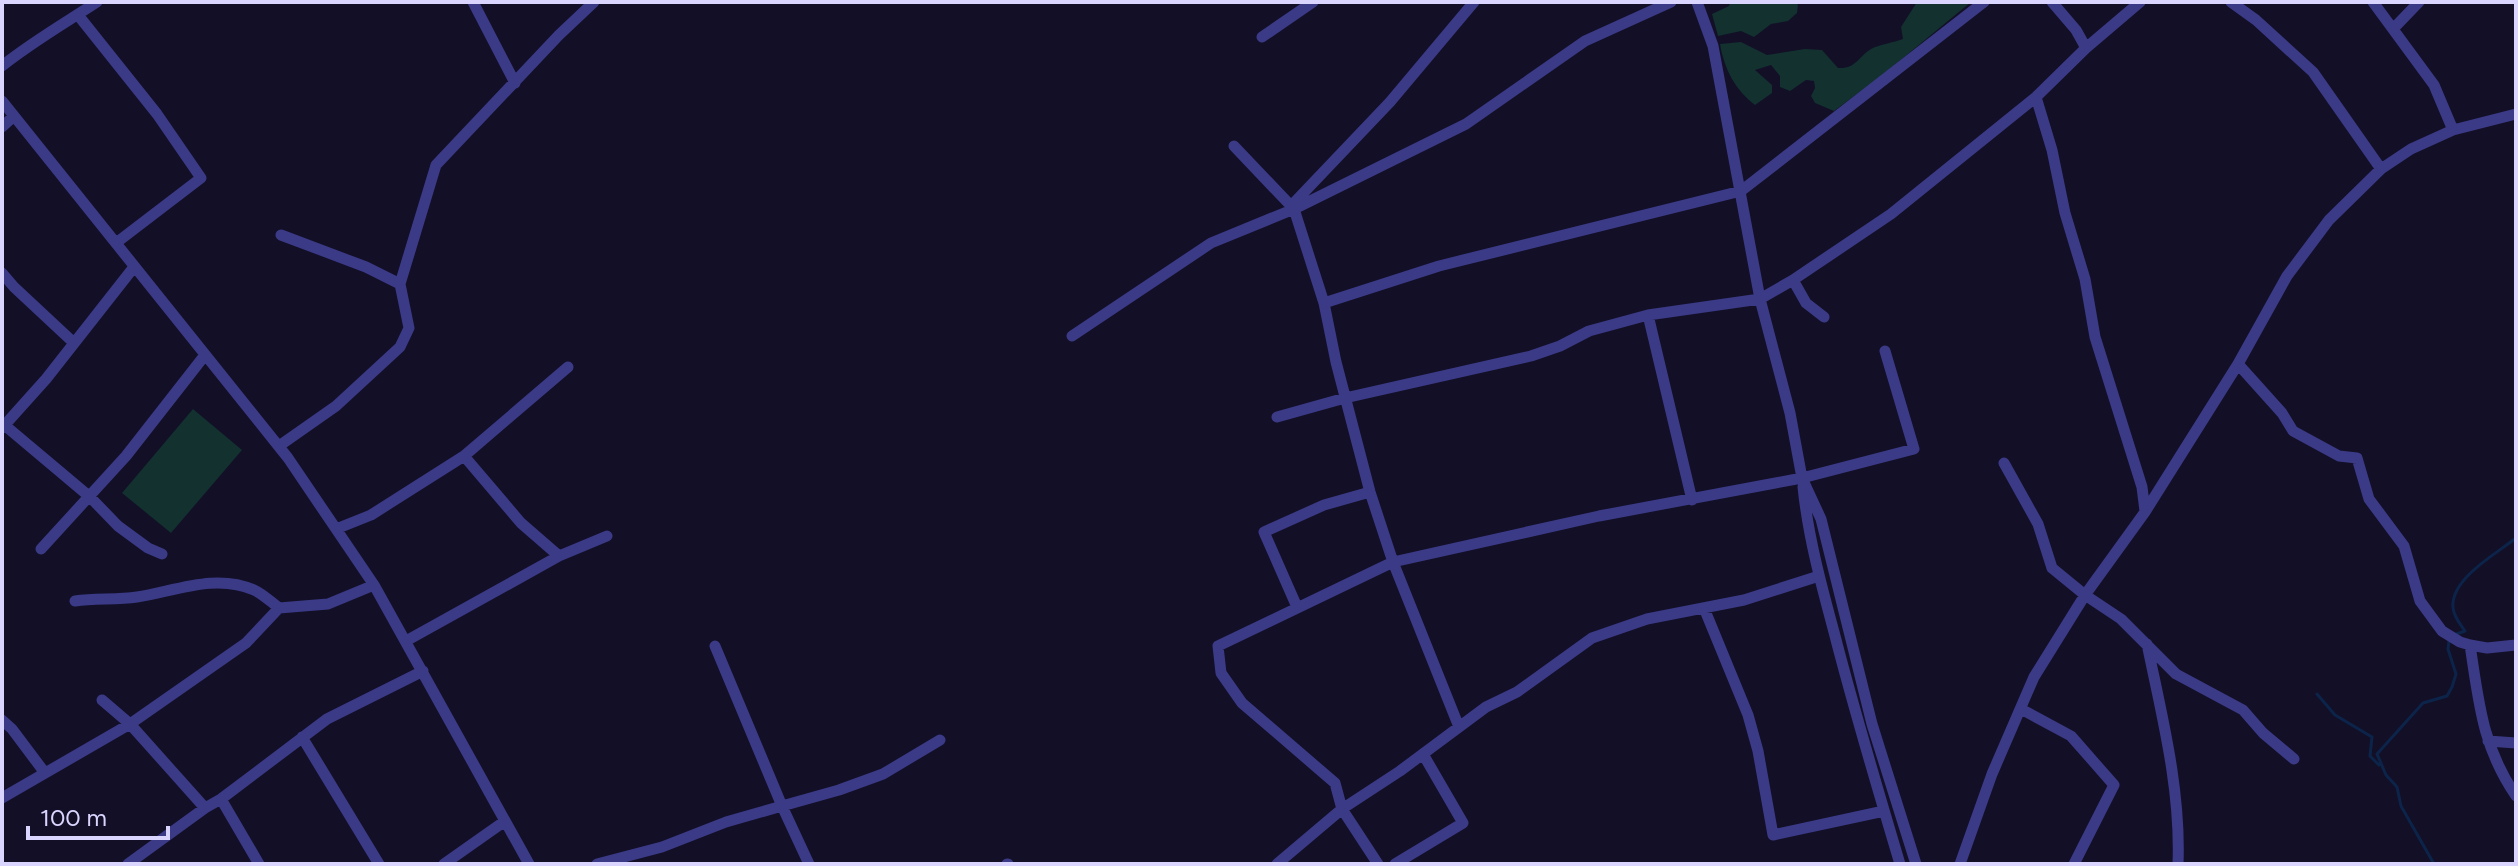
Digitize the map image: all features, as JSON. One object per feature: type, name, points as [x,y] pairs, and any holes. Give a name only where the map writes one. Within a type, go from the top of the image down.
[{"type":"street","points":[[2,66],[23,48],[97,2]]},
{"type":"street","points":[[473,2],[515,83]]},
{"type":"street","points":[[279,446],[336,406],[400,347],[409,328],[400,284],[436,165],[594,2]]},
{"type":"street","points":[[1262,37],[1313,2]]},
{"type":"street","points":[[1292,207],[1390,102],[1474,2]]},
{"type":"street","points":[[1072,336],[1211,243],[1466,124],[1585,41],[1671,2]]},
{"type":"street","points":[[1697,2],[1713,46],[1760,299],[1790,413],[1806,519],[1819,576],[1860,735],[1900,864]]},
{"type":"street","points":[[1324,303],[1439,266],[1741,191],[1984,2]]},
{"type":"street","points":[[2052,2],[2076,30],[2086,48]]},
{"type":"street","points":[[1277,417],[1345,398],[1531,356],[1589,331],[1648,315],[1760,299],[1891,214],[2036,97],[2086,48],[2140,2]]},
{"type":"street","points":[[2231,2],[2256,20],[2313,72],[2381,169]]},
{"type":"street","points":[[2373,2],[2434,85],[2453,130]]},
{"type":"street","points":[[2393,29],[2419,2]]},
{"type":"street","points":[[78,15],[157,114],[201,178],[116,243]]},
{"type":"street","points":[[2036,97],[2085,279],[2095,337],[2142,487],[2145,512]]},
{"type":"street","points":[[2,101],[279,446],[374,585],[529,864]]},
{"type":"street","points":[[1960,864],[1992,774],[2034,677],[2085,595],[2145,512],[2238,364],[2287,276],[2329,220],[2381,169],[2411,149],[2453,130],[2516,114]]},
{"type":"street","points":[[2,127],[14,116]]},
{"type":"street","points":[[1234,146],[1292,207],[1324,303],[1370,492],[1393,562],[1459,727]]},
{"type":"street","points":[[281,235],[366,267],[400,284]]},
{"type":"street","points":[[134,267],[3,426],[90,497],[118,526],[148,548],[162,554]]},
{"type":"street","points":[[2,273],[74,343]]},
{"type":"street","points":[[1793,280],[1806,303],[1824,317]]},
{"type":"street","points":[[1648,315],[1692,500]]},
{"type":"street","points":[[1378,864],[1342,809],[1335,783],[1242,703],[1221,673],[1218,646],[1393,562],[1599,516],[1802,478],[1914,449],[1885,351]]},
{"type":"street","points":[[41,549],[126,456],[205,355]]},
{"type":"street","points":[[2238,364],[2282,413],[2293,431],[2339,456],[2357,458],[2369,499],[2404,546],[2420,601],[2442,631],[2470,645],[2487,648],[2516,645]]},
{"type":"street","points":[[336,529],[371,515],[464,456],[568,367]]},
{"type":"street","points":[[464,456],[521,523],[559,556]]},
{"type":"street","points":[[2004,463],[2038,524],[2052,568],[2121,619],[2176,674],[2243,710],[2263,733],[2294,759]]},
{"type":"street","points":[[1802,478],[1821,519],[1872,724],[1916,864]]},
{"type":"street","points":[[1297,607],[1264,532],[1324,505],[1370,492]]},
{"type":"street","points":[[406,641],[559,556],[607,536]]},
{"type":"street","points":[[1277,864],[1342,809],[1486,707],[1517,692],[1592,638],[1647,619],[1744,600],[1819,576]]},
{"type":"street","points":[[75,601],[121,599],[187,584],[216,584],[241,585],[257,591],[279,608]]},
{"type":"street","points":[[2,798],[130,724],[246,643],[279,608],[328,604],[374,585]]},
{"type":"street","points":[[1704,608],[1748,715],[1758,751],[1773,835],[1884,811]]},
{"type":"street","points":[[2147,644],[2169,755],[2179,829],[2178,864]]},
{"type":"street","points":[[2470,645],[2481,719],[2502,776],[2516,796]]},
{"type":"street","points":[[715,646],[809,864]]},
{"type":"street","points":[[128,864],[327,719],[423,671]]},
{"type":"street","points":[[102,700],[130,724],[205,808]]},
{"type":"street","points":[[2021,709],[2071,736],[2114,785],[2074,864]]},
{"type":"street","points":[[2,720],[45,773]]},
{"type":"street","points":[[302,737],[379,864]]},
{"type":"street","points":[[597,864],[662,847],[726,822],[839,790],[883,774],[940,740]]},
{"type":"street","points":[[2488,741],[2516,743]]},
{"type":"street","points":[[1395,864],[1463,823],[1423,754]]},
{"type":"street","points":[[221,799],[259,864]]},
{"type":"street","points":[[444,864],[505,821]]},
{"type":"green space","points":[[1730,2],[1796,2],[1798,5],[1797,13],[1788,21],[1771,24],[1754,37],[1741,31],[1718,36],[1712,14],[1729,6]]},
{"type":"green space","points":[[1917,2],[1971,2],[1834,111],[1815,103],[1811,96],[1814,81],[1806,80],[1790,91],[1780,87],[1780,76],[1771,65],[1755,70],[1772,85],[1772,93],[1755,105],[1736,85],[1722,53],[1720,44],[1741,42],[1767,55],[1805,49],[1822,50],[1838,68],[1849,67],[1871,49],[1903,39],[1901,27]]},
{"type":"green space","points":[[193,409],[242,450],[171,533],[122,493]]},
{"type":"waterway","points":[[2454,635],[2465,631],[2453,608],[2459,587],[2476,568],[2516,538]]},
{"type":"waterway","points":[[2434,864],[2401,806],[2397,787],[2386,775],[2377,754],[2423,703],[2447,696],[2456,674],[2448,649],[2449,641]]},
{"type":"waterway","points":[[2317,694],[2335,715],[2372,737],[2370,756],[2379,765]]}]
